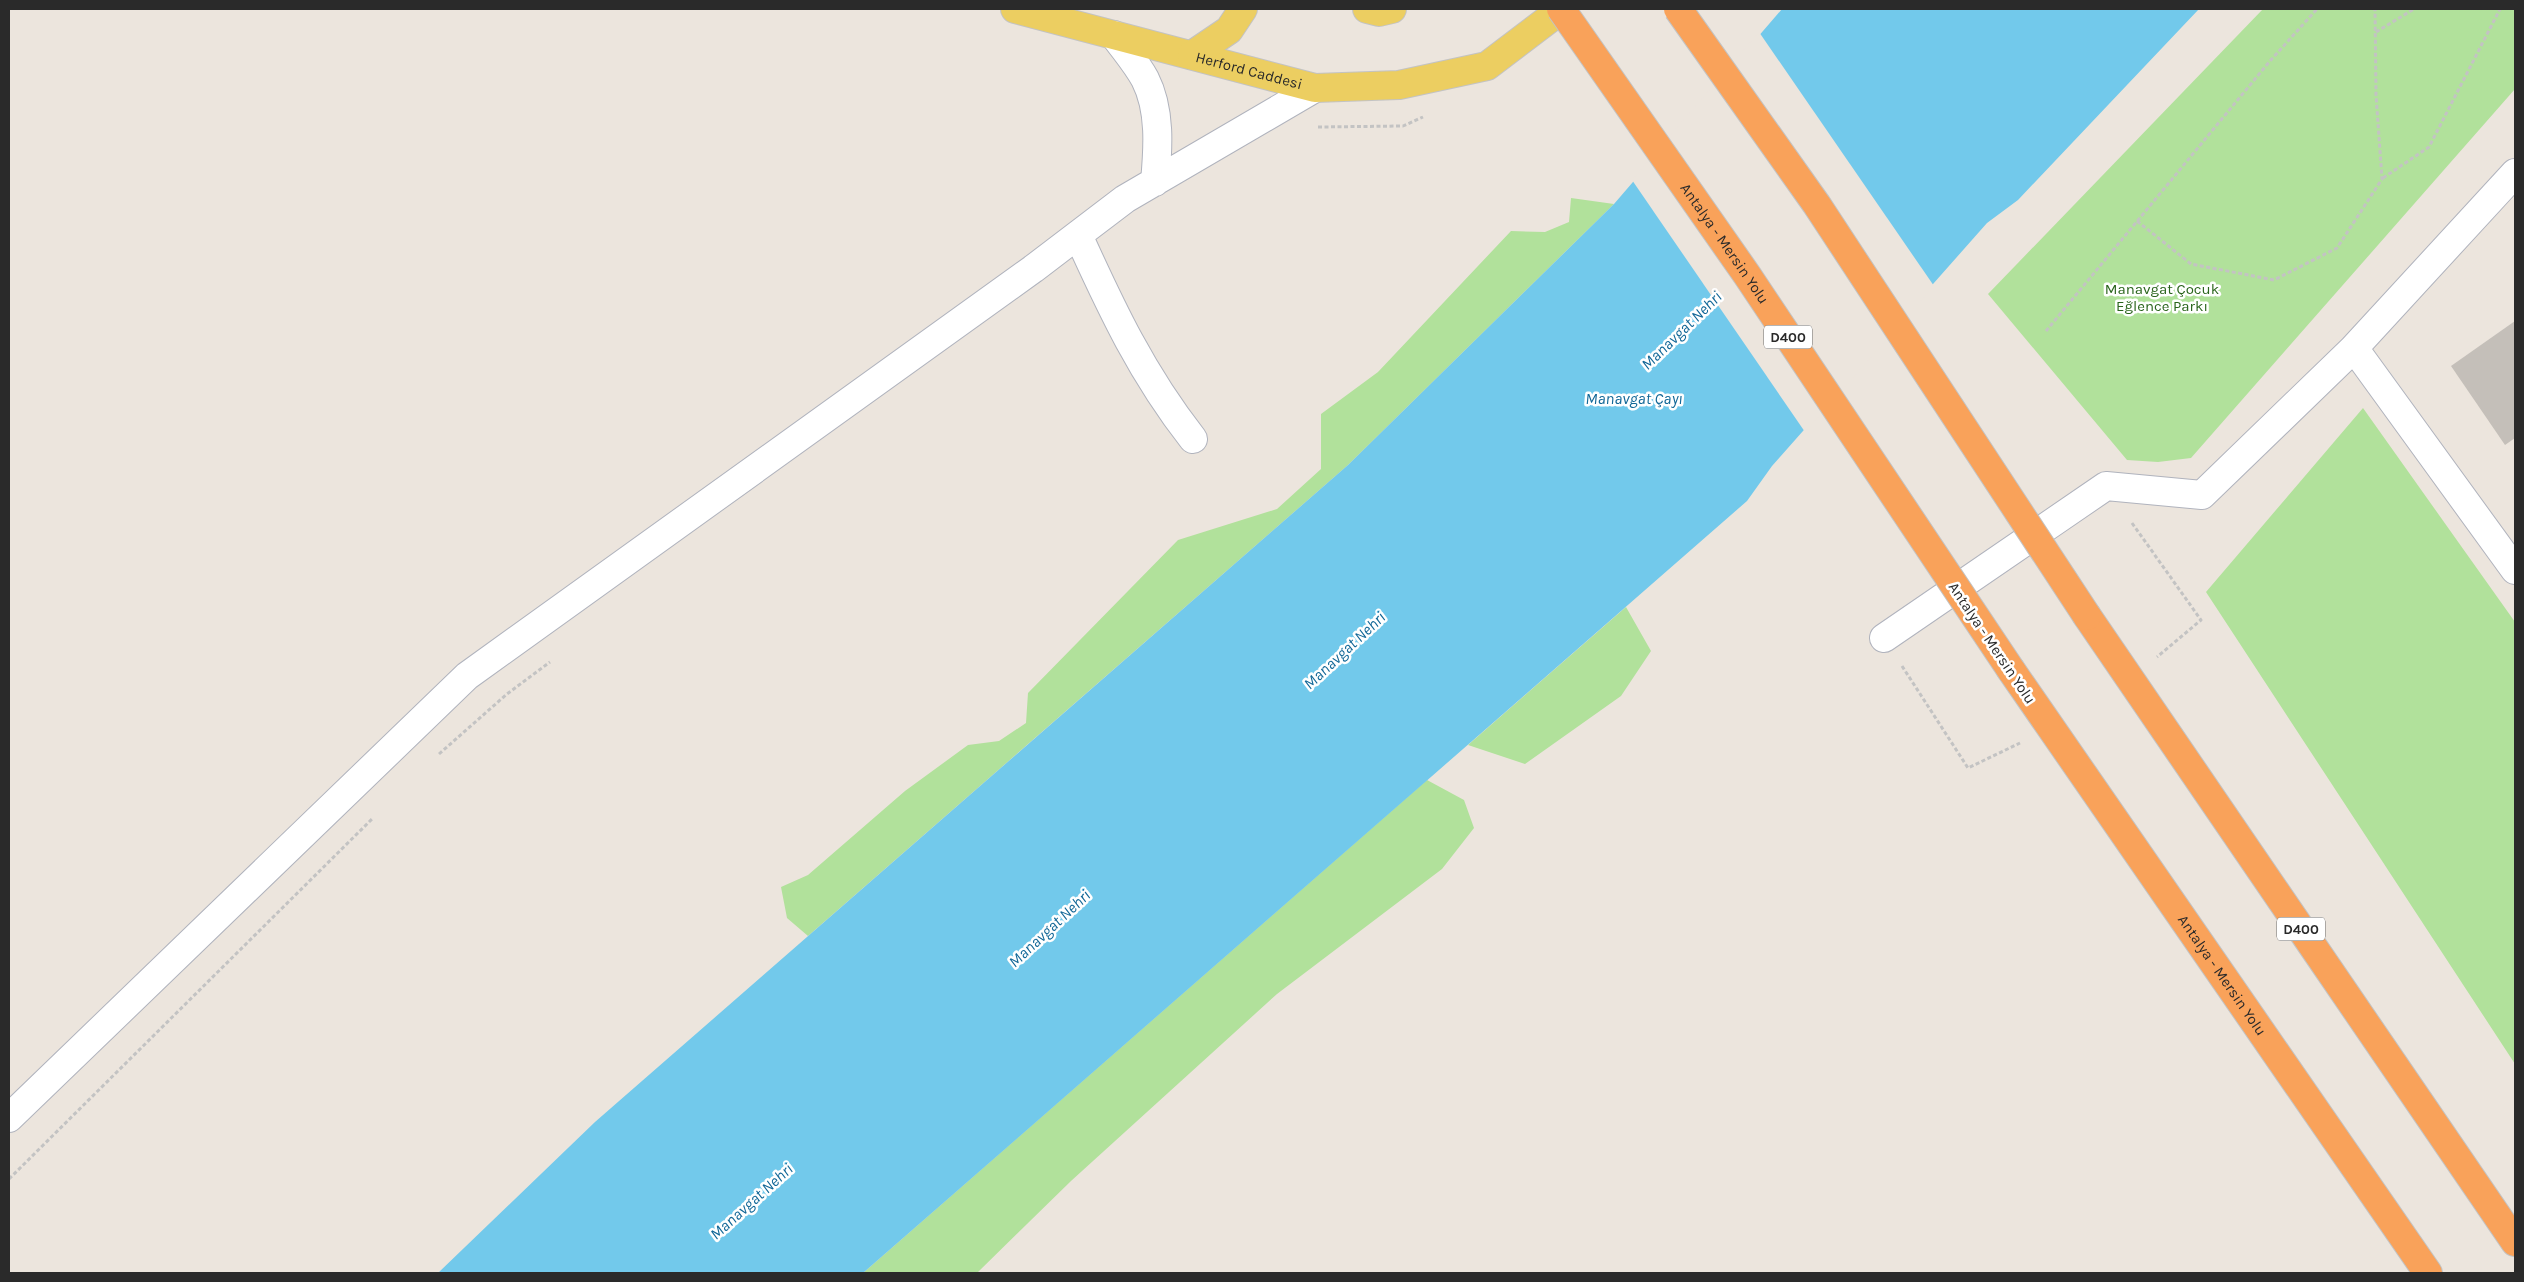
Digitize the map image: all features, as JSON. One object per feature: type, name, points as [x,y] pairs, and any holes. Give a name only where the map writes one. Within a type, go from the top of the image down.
[{"type":"highway","name":"Antalya - Mersin Yolu","points":[[1562,9],[1747,275],[2050,729],[2428,1273]]},
{"type":"highway","name":"D400","points":[[1678,9],[1817,205],[2130,680],[2515,1242]]},
{"type":"main road","name":"Herford Caddesi","points":[[1015,9],[1078,17],[1114,35],[1315,88],[1399,85],[1487,66],[1562,9]]},
{"type":"main road","points":[[1192,55],[1229,30],[1243,9]]},
{"type":"main road","points":[[1367,9],[1379,12],[1392,9]]},
{"type":"street","points":[[1114,35],[1145,80],[1152,100],[1158,151],[1155,182]]},
{"type":"street","points":[[9,1118],[467,676],[1078,235],[1125,199],[1315,88]]},
{"type":"street","points":[[1884,638],[2106,486],[2202,494],[2354,348],[2515,173]]},
{"type":"street","points":[[1078,235],[1120,326],[1164,401],[1194,439]]},
{"type":"street","points":[[2354,348],[2515,570]]},
{"type":"path","points":[[2046,331],[2270,60],[2317,9]]},
{"type":"path","points":[[2375,9],[2376,94],[2382,179]]},
{"type":"path","points":[[2375,32],[2414,9]]},
{"type":"path","points":[[2137,221],[2190,264],[2274,280],[2337,248],[2382,179],[2429,147],[2500,9]]},
{"type":"path","points":[[1315,127],[1402,126],[1429,114]]},
{"type":"path","points":[[2106,486],[2201,620],[2130,680]]},
{"type":"path","points":[[1884,638],[1968,768],[2050,729]]},
{"type":"path","points":[[434,758],[506,694],[554,658]]},
{"type":"path","points":[[9,1180],[378,813]]},
{"type":"green space","name":"Manavgat Çocuk Eğlence Parkı","points":[[2263,9],[2515,9],[2515,89],[2191,458],[2158,462],[2127,460],[1988,294]]},
{"type":"green space","points":[[1571,198],[1614,204],[1348,465],[808,936],[787,918],[781,887],[808,875],[905,791],[968,745],[999,741],[1026,723],[1028,693],[1178,540],[1277,509],[1321,469],[1321,414],[1378,372],[1511,231],[1545,232],[1569,222]]},
{"type":"green space","points":[[2363,408],[2515,622],[2515,1064],[2206,592]]},
{"type":"green space","points":[[1626,607],[1651,651],[1621,696],[1525,764],[1468,745]]},
{"type":"green space","points":[[1427,780],[1464,800],[1474,828],[1442,869],[1277,994],[1071,1181],[977,1273],[863,1273]]},
{"type":"water","name":"Manavgat Çayı","points":[[1782,9],[2199,9],[2018,200],[1987,223],[1772,466],[1747,501],[863,1273],[438,1273],[595,1122],[1348,465],[1614,204]]},
{"type":"pier","points":[[1759,32],[1934,286],[1805,432],[1632,180]]},
{"type":"building","points":[[2515,321],[2515,438],[2505,445],[2451,366]]},
{"type":"water label","name":"Manavgat Nehri","points":[[1681,330]]},
{"type":"water label","name":"Manavgat Nehri","points":[[1344,650]]},
{"type":"water label","name":"Manavgat Nehri","points":[[1049,928]]},
{"type":"water label","name":"Manavgat Nehri","points":[[751,1201]]}]
